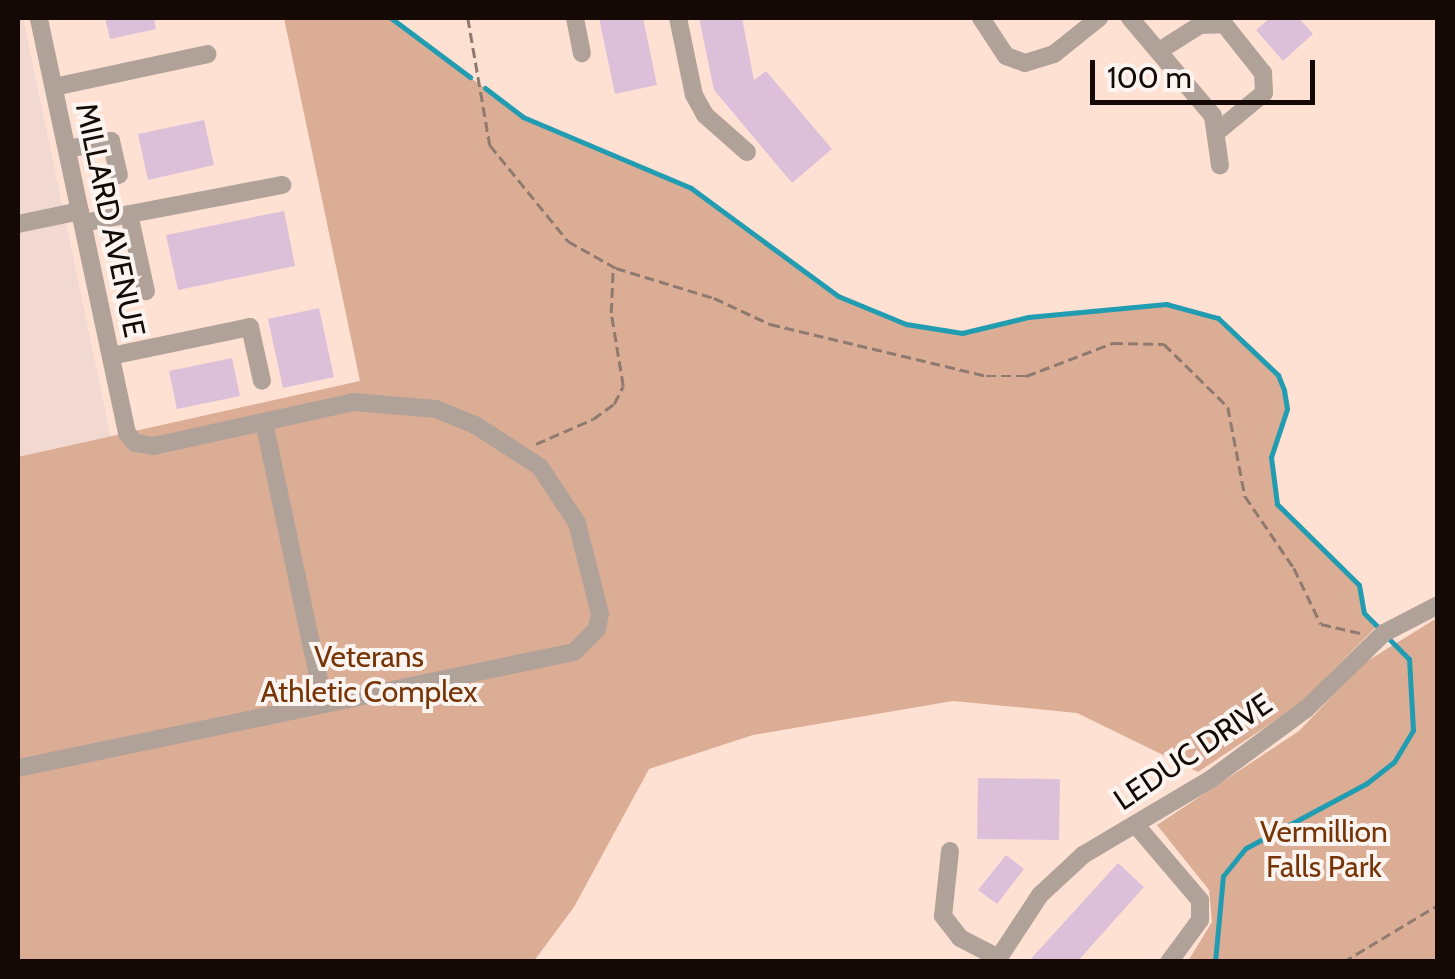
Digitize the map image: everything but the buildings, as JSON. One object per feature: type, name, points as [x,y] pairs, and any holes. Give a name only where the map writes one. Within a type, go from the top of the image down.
[{"type":"street","name":"MILLARD AVENUE","points":[[40,18],[127,433],[135,443],[154,446],[264,422]]},
{"type":"street","points":[[574,18],[582,53]]},
{"type":"street","points":[[678,18],[694,95],[705,115],[746,152]]},
{"type":"street","points":[[981,18],[1006,56],[1025,63],[1054,54],[1099,18]]},
{"type":"street","points":[[1130,18],[1212,116],[1218,131],[1220,166]]},
{"type":"street","points":[[1158,52],[1200,25],[1224,24],[1263,73],[1264,93],[1218,131]]},
{"type":"street","points":[[54,87],[208,54]]},
{"type":"street","points":[[67,149],[111,141],[119,175]]},
{"type":"street","points":[[18,224],[129,214],[282,185]]},
{"type":"street","points":[[129,214],[146,292]]},
{"type":"street","points":[[111,356],[250,327],[262,381]]},
{"type":"street","points":[[18,768],[574,652],[587,642],[600,614],[577,523],[540,467],[449,414],[393,401],[264,422],[324,704]]},
{"type":"street","name":"LEDUC DRIVE","points":[[996,959],[1040,895],[1083,855],[1306,709],[1384,633],[1438,605]]},
{"type":"street","points":[[1135,824],[1200,900],[1200,920],[1169,962]]},
{"type":"street","points":[[950,851],[943,916],[960,938],[996,959]]},
{"type":"path","points":[[468,18],[490,145],[568,241],[614,267],[714,298],[770,324],[1007,380],[1112,343],[1164,344],[1207,380],[1228,407],[1244,496],[1294,568],[1321,624],[1338,632],[1369,631]]},
{"type":"path","points":[[521,453],[614,404],[623,386],[611,312],[614,267]]},
{"type":"path","points":[[1343,962],[1438,905]]},
{"type":"shaded area","points":[[18,18],[23,18],[111,438],[18,458]]},
{"type":"green space","name":"Veterans Athletic Complex","points":[[284,18],[391,18],[523,117],[691,188],[838,296],[905,324],[962,333],[1028,317],[1166,304],[1218,318],[1278,375],[1284,390],[1287,409],[1271,457],[1277,504],[1359,585],[1364,613],[1377,626],[1297,706],[1198,772],[1077,713],[953,701],[753,735],[649,769],[574,907],[534,961],[18,961],[18,457],[360,381]]},
{"type":"green space","name":"Vermillion Falls Park","points":[[1437,618],[1437,961],[1188,961],[1212,922],[1209,890],[1157,825],[1299,731],[1364,663]]},
{"type":"waterway","points":[[391,18],[470,77]]},
{"type":"waterway","points":[[485,88],[523,117],[691,188],[838,296],[906,324],[962,333],[1028,317],[1166,304],[1218,318],[1278,375],[1284,390],[1287,409],[1271,457],[1277,504],[1359,585],[1364,613],[1380,629]]},
{"type":"waterway","points":[[1215,962],[1223,876],[1246,848],[1367,783],[1394,762],[1413,730],[1409,659],[1387,637]]}]
